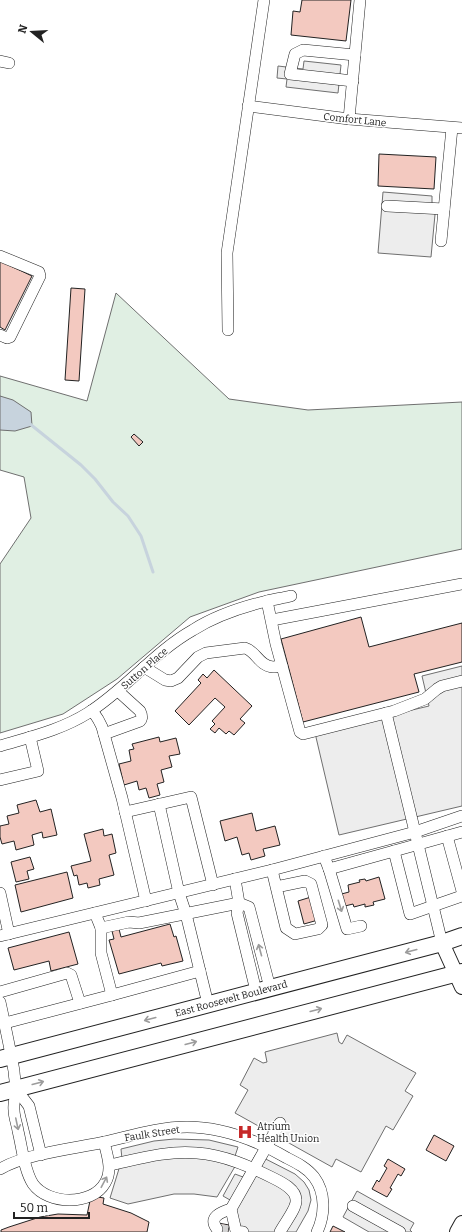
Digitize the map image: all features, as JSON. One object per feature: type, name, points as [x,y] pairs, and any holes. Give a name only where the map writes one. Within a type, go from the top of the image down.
[{"type":"highway","name":"East Roosevelt Boulevard","points":[[6,1057],[442,943],[462,936]]},
{"type":"highway","points":[[0,1093],[460,978]]},
{"type":"main road","points":[[442,943],[460,978]]},
{"type":"main road","points":[[457,1232],[462,1223]]},
{"type":"street","points":[[228,330],[226,253],[264,0]]},
{"type":"street","points":[[349,119],[360,0]]},
{"type":"street","points":[[353,81],[290,74],[295,54],[303,50],[355,55]]},
{"type":"street","name":"Comfort Lane","points":[[248,106],[349,119],[457,128]]},
{"type":"street","points":[[441,241],[444,209],[457,128]]},
{"type":"street","points":[[387,206],[444,209]]},
{"type":"street","points":[[0,256],[39,272],[40,276],[10,337],[7,338],[0,335]]},
{"type":"street","points":[[272,620],[462,584]]},
{"type":"street","name":"Sutton Place","points":[[0,746],[66,726],[118,691],[144,667],[176,641],[194,629],[236,610],[291,596]]},
{"type":"street","points":[[267,601],[276,644],[300,732],[303,734],[386,713],[424,699],[437,688],[462,681]]},
{"type":"street","points":[[144,667],[165,680],[171,681],[178,678],[198,657],[206,653],[244,648],[249,649],[264,664],[272,667],[282,666]]},
{"type":"street","points":[[104,734],[142,719],[142,714],[140,711],[118,691]]},
{"type":"street","points":[[90,711],[99,719],[104,734],[125,812],[146,901]]},
{"type":"street","points":[[386,713],[442,943]]},
{"type":"street","points":[[0,780],[38,771],[30,737]]},
{"type":"street","points":[[125,812],[190,797],[192,798],[213,885]]},
{"type":"street","points":[[159,804],[179,893],[186,914],[208,1004]]},
{"type":"street","points":[[0,893],[4,935],[235,880],[415,832],[462,816]]},
{"type":"street","points":[[329,869],[462,832]]},
{"type":"street","points":[[447,836],[462,891]]},
{"type":"street","points":[[394,850],[410,914],[462,896]]},
{"type":"street","points":[[324,856],[347,929],[361,926]]},
{"type":"street","points":[[272,870],[276,887],[286,928],[295,934],[318,929],[322,925],[311,884],[304,882],[276,887]]},
{"type":"street","points":[[235,880],[239,903]]},
{"type":"street","points":[[101,928],[129,922],[139,923],[239,903],[249,907],[263,990]]},
{"type":"street","points":[[95,913],[101,928],[101,953],[112,995]]},
{"type":"street","points":[[5,1023],[200,971]]},
{"type":"street","points":[[0,992],[67,973],[72,975],[80,1004]]},
{"type":"street","points":[[0,1002],[5,1023],[6,1057],[16,1089],[29,1106],[41,1155]]},
{"type":"street","points":[[16,1089],[14,1110],[25,1159],[30,1176],[38,1189],[44,1194],[52,1197],[72,1200],[89,1196],[102,1188],[106,1182],[110,1165],[104,1142]]},
{"type":"street","points":[[231,1209],[219,1213],[215,1220],[215,1224],[231,1231],[231,1209],[280,1123]]},
{"type":"street","name":"Faulk Street","points":[[0,1169],[25,1159],[41,1155],[159,1130],[186,1127],[230,1133],[267,1146],[302,1166],[315,1178],[319,1186],[323,1203],[321,1221],[317,1232]]},
{"type":"street","points":[[110,1165],[163,1154],[196,1152],[232,1160],[255,1169],[278,1180],[291,1189],[295,1194],[296,1205],[280,1232]]},
{"type":"street","points":[[353,1206],[400,1232]]},
{"type":"green space","points":[[116,293],[229,399],[308,410],[462,402],[462,549],[259,592],[190,617],[117,679],[63,714],[0,733],[0,564],[31,518],[24,477],[0,470],[0,376],[87,401]]},
{"type":"shaded area","points":[[304,61],[341,65],[338,93],[286,87],[287,79],[277,78],[278,66],[303,69]]},
{"type":"shaded area","points":[[383,192],[432,196],[432,204],[436,204],[431,257],[378,253]]},
{"type":"shaded area","points":[[0,396],[13,400],[31,412],[32,426],[15,431],[0,430]]},
{"type":"shaded area","points":[[462,666],[462,806],[339,835],[315,733],[429,706],[422,676]]},
{"type":"shaded area","points":[[337,1033],[339,1042],[342,1044],[347,1035],[416,1073],[405,1091],[413,1096],[393,1130],[386,1126],[361,1172],[336,1159],[332,1167],[235,1113],[248,1090],[240,1085],[254,1058],[263,1063],[267,1062],[265,1052]]},
{"type":"shaded area","points":[[174,1139],[209,1140],[238,1147],[235,1156],[240,1158],[217,1197],[194,1194],[174,1194],[128,1204],[110,1198],[122,1159],[121,1149],[154,1141]]},
{"type":"shaded area","points":[[256,1154],[295,1174],[304,1182],[309,1190],[311,1200],[308,1211],[296,1232],[243,1232],[230,1200],[223,1196],[235,1174],[243,1177]]},
{"type":"shaded area","points":[[357,1191],[414,1223],[410,1230],[412,1232],[369,1232],[343,1217]]},
{"type":"building","points":[[302,0],[351,0],[346,41],[291,35],[293,11],[300,12]]},
{"type":"building","points":[[379,154],[436,157],[434,189],[378,186]]},
{"type":"building","points":[[0,261],[32,276],[5,330],[0,327]]},
{"type":"building","points":[[71,288],[85,289],[79,381],[65,380]]},
{"type":"building","points":[[134,434],[143,442],[139,446],[131,437]]},
{"type":"building","points":[[361,617],[369,647],[462,623],[462,662],[414,674],[419,692],[303,722],[281,639]]},
{"type":"building","points":[[214,670],[252,706],[240,719],[245,723],[234,735],[229,731],[226,734],[219,728],[215,733],[210,729],[215,724],[212,721],[225,707],[215,698],[189,725],[175,711],[201,683],[198,680],[203,674],[207,678]]},
{"type":"building","points":[[159,737],[160,742],[176,738],[180,754],[169,756],[172,767],[161,770],[164,782],[157,784],[160,795],[149,798],[146,788],[139,790],[137,781],[124,785],[119,764],[131,761],[129,750],[134,749],[132,744]]},
{"type":"building","points":[[36,800],[40,812],[51,809],[57,835],[43,838],[42,832],[32,835],[34,845],[16,850],[14,841],[2,844],[0,837],[0,826],[9,824],[7,816],[19,813],[17,805]]},
{"type":"building","points":[[252,813],[256,831],[275,826],[280,845],[263,849],[265,856],[251,860],[249,853],[242,855],[237,837],[225,841],[220,821]]},
{"type":"building","points":[[103,829],[104,836],[112,834],[116,853],[109,855],[114,875],[99,879],[100,885],[88,888],[87,883],[79,885],[77,875],[74,876],[71,866],[91,861],[84,834]]},
{"type":"building","points":[[30,857],[34,869],[27,871],[29,879],[16,882],[11,862]]},
{"type":"building","points":[[67,872],[73,898],[21,912],[15,885]]},
{"type":"building","points":[[379,877],[385,899],[373,902],[374,905],[365,907],[365,904],[354,907],[353,904],[337,908],[334,896],[349,892],[348,885],[360,882],[359,880],[365,879],[366,881]]},
{"type":"building","points":[[311,897],[318,920],[304,924],[298,901]]},
{"type":"building","points":[[170,924],[174,937],[176,936],[183,961],[162,966],[161,963],[119,974],[109,940],[114,939],[112,931],[119,929],[121,937]]},
{"type":"building","points":[[69,932],[78,964],[51,971],[49,961],[14,970],[8,948]]},
{"type":"building","points":[[434,1135],[454,1146],[446,1161],[426,1150]]},
{"type":"building","points":[[388,1159],[405,1169],[401,1176],[398,1174],[387,1197],[372,1189],[377,1180],[379,1182],[387,1168],[384,1166]]},
{"type":"building","points":[[91,1196],[104,1198],[103,1204],[131,1213],[149,1222],[147,1232],[1,1232],[1,1230],[40,1217],[58,1214],[87,1215]]},
{"type":"building","points":[[218,1223],[229,1225],[228,1232],[217,1232]]},
{"type":"building","points":[[333,1226],[345,1232],[330,1232]]},
{"type":"waterway","points":[[30,424],[81,465],[95,479],[113,502],[128,516],[141,536],[153,572]]},
{"type":"tunnel","points":[[217,1229],[228,1231]]},
{"type":"place","name":"Atrium Health Union","points":[[245,1132]]}]
